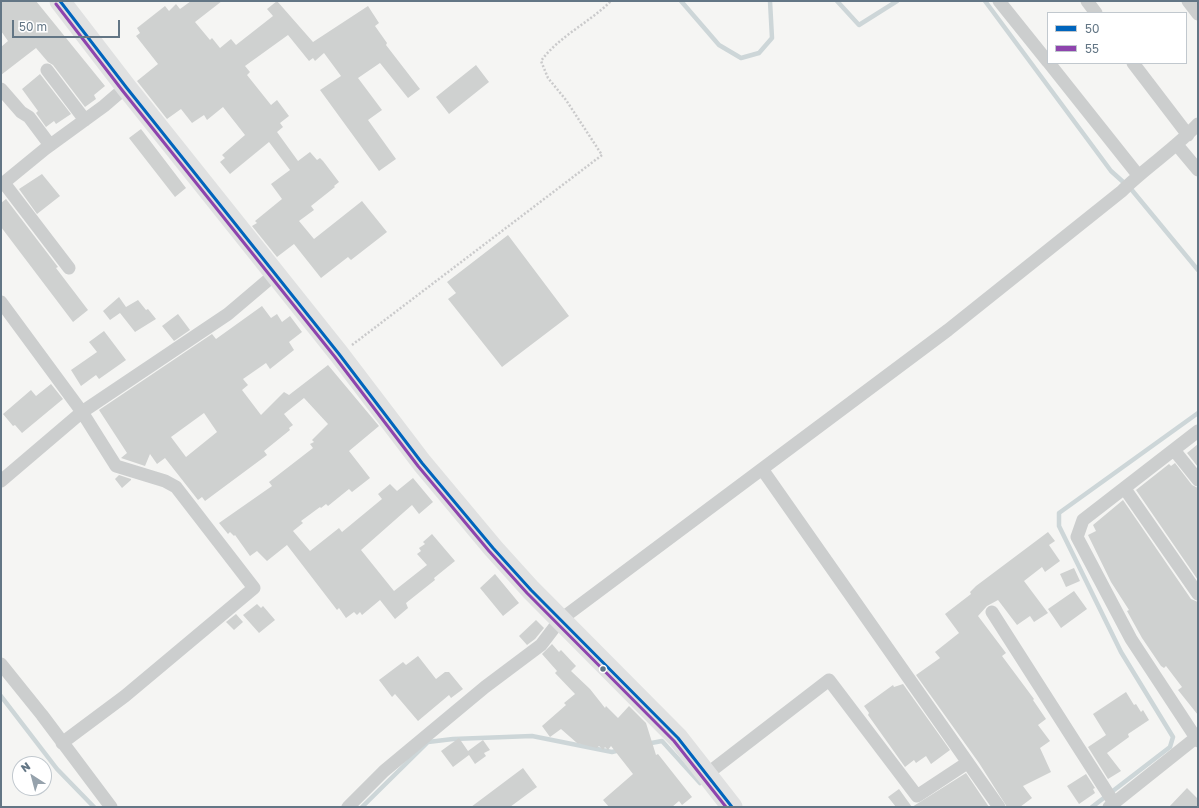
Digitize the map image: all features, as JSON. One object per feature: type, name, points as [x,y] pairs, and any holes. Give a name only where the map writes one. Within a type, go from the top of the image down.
[{"type":"main road","points":[[60,1],[274,275],[339,354],[422,462],[493,548],[560,620],[678,738],[732,807]]},
{"type":"street","points":[[999,1],[1047,62]]},
{"type":"street","points":[[1086,1],[1095,12]]},
{"type":"street","points":[[1188,1],[1198,14]]},
{"type":"street","points":[[1049,64],[1138,175]]},
{"type":"street","points":[[1134,64],[1188,135]]},
{"type":"street","points":[[47,70],[85,120]]},
{"type":"street","points":[[69,268],[2,184],[126,87]]},
{"type":"street","points":[[1,89],[21,112],[28,117],[50,145]]},
{"type":"street","points":[[348,807],[384,771],[486,687],[541,645],[560,620],[948,330],[1122,191],[1138,175],[1177,145],[1198,125]]},
{"type":"street","points":[[1177,145],[1198,170]]},
{"type":"street","points":[[1,481],[82,412],[228,314],[274,275]]},
{"type":"street","points":[[1,302],[82,412],[116,466],[165,481],[176,487],[254,588],[125,696],[62,743]]},
{"type":"street","points":[[992,612],[1112,805],[1197,738],[1131,639],[1078,537],[1083,520],[1198,431]]},
{"type":"street","points":[[1174,450],[1198,480]]},
{"type":"street","points":[[762,469],[999,807]]},
{"type":"street","points":[[1125,489],[1198,594]]},
{"type":"street","points":[[1,664],[111,807]]},
{"type":"street","points":[[707,774],[829,680],[917,796],[967,763]]},
{"type":"path","points":[[339,354],[602,155],[566,100],[548,78],[541,62],[549,49],[600,12],[611,1]]},
{"type":"building","points":[[1,1],[36,1],[105,86],[94,95],[96,99],[85,107],[53,65],[48,62],[36,48],[1,75],[1,47],[8,41],[1,31]]},
{"type":"building","points":[[191,1],[222,1],[195,22],[210,40],[212,38],[220,48],[231,39],[236,45],[273,16],[267,9],[277,1],[313,42],[368,6],[379,23],[375,26],[387,43],[386,45],[420,89],[408,98],[380,63],[358,78],[382,110],[368,120],[396,159],[379,171],[320,90],[341,76],[324,53],[315,61],[313,58],[309,61],[288,35],[245,66],[250,72],[247,75],[271,105],[277,100],[289,116],[280,123],[283,127],[277,132],[298,161],[310,152],[317,160],[320,158],[323,161],[339,182],[311,206],[314,210],[299,221],[314,239],[362,201],[387,232],[351,260],[348,257],[321,278],[294,244],[277,257],[252,226],[257,223],[255,221],[282,199],[271,184],[290,170],[269,142],[230,174],[220,162],[225,158],[222,155],[245,135],[223,107],[207,120],[204,115],[192,123],[181,109],[167,119],[137,81],[158,64],[136,36],[140,33],[137,28],[165,6],[169,11],[176,4],[180,9]]},
{"type":"building","points":[[476,65],[489,82],[449,114],[436,97]]},
{"type":"building","points":[[40,74],[71,114],[56,124],[54,121],[46,127],[36,113],[38,111],[22,89]]},
{"type":"building","points":[[141,129],[186,188],[175,197],[129,138]]},
{"type":"building","points":[[42,174],[60,196],[37,214],[19,189]]},
{"type":"building","points":[[6,199],[58,267],[56,268],[88,310],[73,322],[1,227],[1,203]]},
{"type":"building","points":[[508,235],[569,316],[502,367],[448,299],[456,293],[447,282]]},
{"type":"building","points":[[119,297],[126,307],[138,300],[156,319],[135,332],[120,313],[110,320],[103,311]]},
{"type":"building","points":[[262,306],[271,318],[277,314],[282,322],[290,316],[302,332],[289,342],[294,350],[270,369],[266,363],[243,379],[248,385],[242,390],[261,415],[284,392],[289,395],[328,365],[379,426],[349,451],[370,478],[352,492],[349,489],[328,506],[326,504],[321,508],[320,507],[301,521],[303,523],[293,531],[310,551],[339,528],[342,532],[382,499],[378,494],[390,484],[397,491],[413,478],[433,502],[419,514],[412,505],[361,550],[394,591],[427,565],[417,554],[421,551],[419,548],[425,544],[423,542],[432,534],[455,561],[434,578],[435,580],[406,603],[408,608],[395,619],[380,600],[362,615],[360,612],[357,615],[354,612],[346,618],[339,608],[337,610],[287,545],[267,561],[257,551],[250,556],[235,535],[234,536],[230,532],[228,534],[219,523],[272,486],[269,482],[313,448],[310,444],[314,442],[312,440],[328,424],[304,398],[284,414],[293,425],[289,428],[290,430],[264,451],[267,455],[205,501],[202,497],[198,500],[165,458],[157,464],[150,454],[145,466],[121,458],[127,453],[99,410],[212,334],[216,339]],"holes":[[[204,413],[217,432],[186,457],[171,437]]]},
{"type":"building","points":[[178,314],[190,330],[174,341],[162,326]]},
{"type":"building","points":[[104,331],[126,360],[99,379],[96,375],[81,386],[71,370],[97,352],[89,342]]},
{"type":"building","points":[[51,384],[63,399],[22,433],[15,425],[13,426],[3,414],[31,390],[36,396]]},
{"type":"building","points":[[1198,444],[1198,467],[1187,453]]},
{"type":"building","points":[[1175,463],[1192,485],[1198,488],[1198,580],[1136,490],[1169,464],[1171,466]]},
{"type":"building","points":[[119,475],[131,479],[122,488],[115,479]]},
{"type":"building","points":[[1123,500],[1191,599],[1198,602],[1198,715],[1178,690],[1182,687],[1166,666],[1164,668],[1161,666],[1142,638],[1127,611],[1129,610],[1111,582],[1088,535],[1096,531],[1093,525]]},
{"type":"building","points":[[1048,532],[1055,541],[1049,545],[1060,561],[1045,572],[1042,567],[1024,581],[1048,613],[1034,622],[1030,616],[1017,625],[998,600],[987,606],[978,616],[1006,653],[1002,656],[1034,699],[1033,700],[1046,719],[1038,725],[1050,741],[1040,748],[1051,772],[1023,786],[1032,798],[1020,807],[1007,807],[979,763],[916,675],[940,658],[935,652],[959,633],[945,614],[971,594],[970,592],[976,586]]},
{"type":"building","points":[[1074,568],[1080,581],[1066,587],[1060,574]]},
{"type":"building","points":[[495,574],[519,603],[503,616],[480,588]]},
{"type":"building","points":[[1074,591],[1087,609],[1061,628],[1048,609]]},
{"type":"building","points":[[257,604],[261,608],[263,606],[275,620],[259,633],[243,615]]},
{"type":"building","points":[[236,614],[243,622],[234,630],[226,622]]},
{"type":"building","points":[[536,620],[544,628],[535,639],[527,645],[519,636]]},
{"type":"building","points":[[552,644],[559,652],[561,650],[576,666],[571,671],[590,689],[605,708],[606,706],[618,718],[629,706],[646,723],[656,755],[658,754],[692,797],[682,805],[679,801],[672,807],[609,807],[603,800],[633,774],[611,746],[608,750],[605,747],[603,750],[599,746],[597,748],[577,743],[561,729],[550,737],[542,726],[566,705],[564,703],[575,694],[555,673],[557,671],[542,654]]},
{"type":"building","points":[[418,656],[436,679],[445,672],[449,672],[463,689],[451,698],[449,695],[418,721],[395,694],[392,697],[379,680],[403,662],[406,665]]},
{"type":"building","points":[[903,684],[950,750],[931,764],[926,756],[916,763],[914,760],[905,767],[868,715],[869,713],[864,706],[893,685],[894,687]]},
{"type":"building","points":[[1126,692],[1134,705],[1136,704],[1141,712],[1143,710],[1149,720],[1128,734],[1129,737],[1107,753],[1121,771],[1108,779],[1088,747],[1106,735],[1093,714]]},
{"type":"building","points":[[459,738],[468,751],[483,740],[490,750],[484,753],[486,756],[475,764],[469,755],[453,767],[441,751]]},
{"type":"building","points":[[523,768],[537,787],[510,807],[471,807]]},
{"type":"building","points":[[966,773],[989,807],[912,807]]},
{"type":"building","points":[[1086,774],[1095,788],[1093,789],[1095,793],[1079,804],[1067,786]]},
{"type":"building","points":[[1187,788],[1198,799],[1198,807],[1169,807]]},
{"type":"building","points":[[899,789],[912,807],[896,807],[888,797]]},
{"type":"waterway","points":[[681,1],[719,45],[741,58],[759,53],[772,38],[770,1]]},
{"type":"waterway","points":[[837,1],[859,25],[897,1]]},
{"type":"waterway","points":[[985,1],[1111,171],[1131,189],[1198,270]]},
{"type":"waterway","points":[[1092,807],[1170,747],[1173,737],[1121,652],[1059,526],[1059,513],[1198,413]]},
{"type":"waterway","points":[[1,696],[57,769],[94,807]]},
{"type":"waterway","points":[[362,807],[428,742],[453,739],[532,736],[612,752],[620,750]]},
{"type":"waterway","points":[[646,744],[662,741],[700,783]]},
{"type":"transit line","name":"50","points":[[60,1],[126,87],[339,354],[422,463],[493,548],[531,590],[678,738],[732,807]]},
{"type":"transit line","name":"55","points":[[56,4],[122,90],[335,357],[418,466],[489,551],[527,593],[674,741],[726,807]]}]
